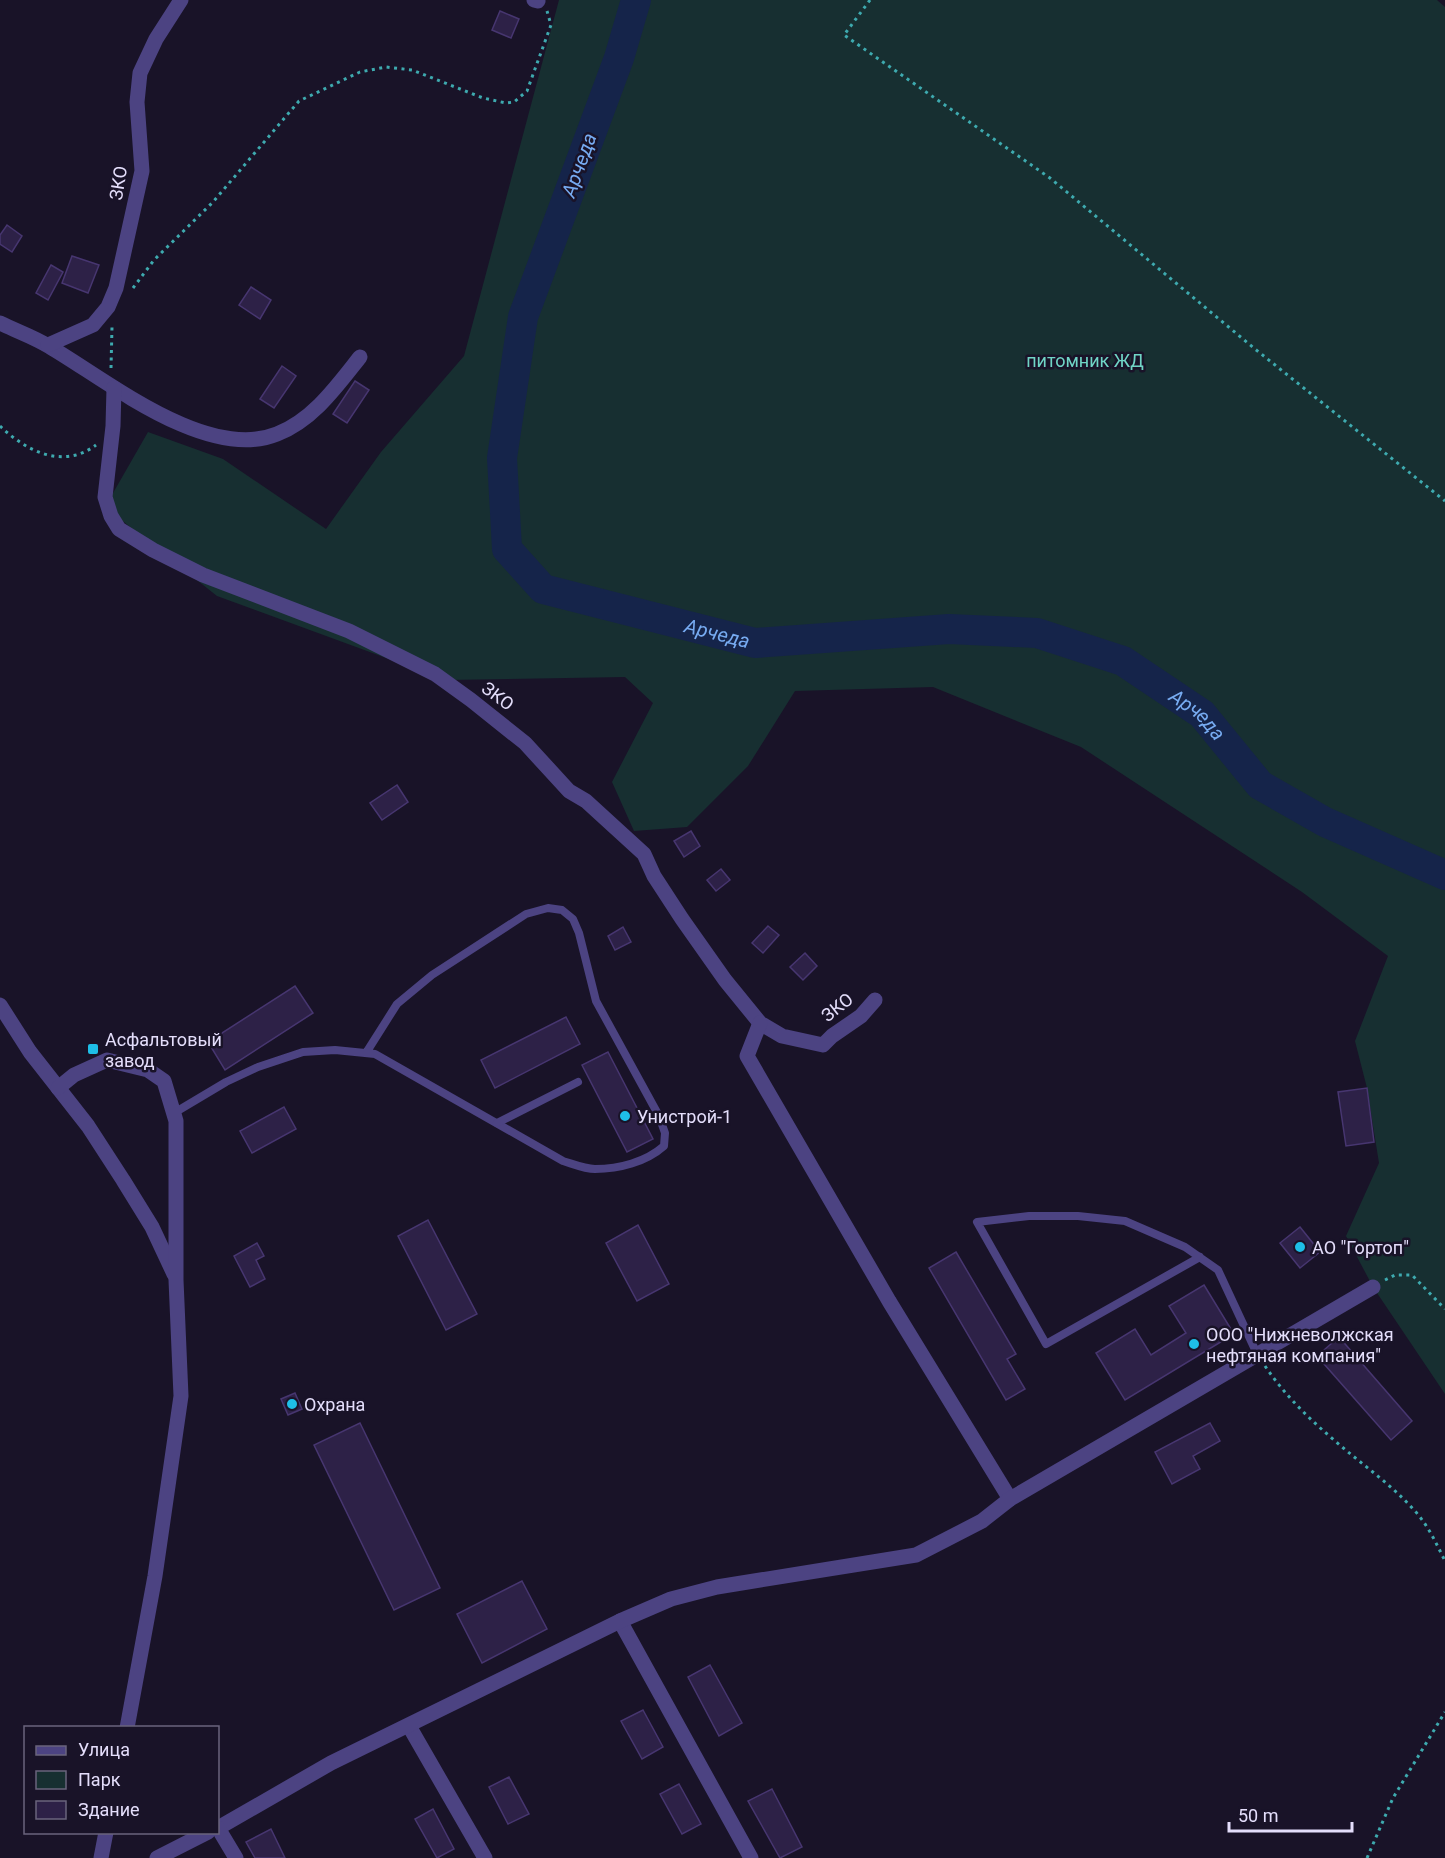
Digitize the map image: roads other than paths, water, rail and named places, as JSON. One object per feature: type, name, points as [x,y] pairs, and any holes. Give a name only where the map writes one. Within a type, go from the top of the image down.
[{"type":"street","name":"ЗКО","points":[[48,345],[93,325],[108,307],[116,288],[142,171],[136,102],[140,73],[156,39],[182,0]]},
{"type":"street","points":[[0,323],[48,345],[141,406],[210,434],[244,442],[278,434],[315,411],[360,357]]},
{"type":"street","name":"ЗКО","points":[[114,388],[113,426],[105,496],[111,516],[120,529],[153,550],[203,575],[349,631],[435,674],[493,716],[525,743],[569,792],[586,801],[644,854],[654,876],[682,919],[725,980],[760,1023],[782,1036],[823,1045],[861,1016],[875,1000]]},
{"type":"street","points":[[0,1005],[30,1052],[88,1126],[129,1189],[152,1227],[176,1280]]},
{"type":"street","points":[[760,1023],[747,1056],[889,1301],[1010,1499]]},
{"type":"street","points":[[58,1088],[74,1075],[107,1060],[148,1070],[164,1081],[174,1113],[176,1280],[181,1396],[155,1575],[127,1726]]},
{"type":"street","points":[[219,1827],[331,1763],[620,1621],[671,1599],[717,1587],[916,1555],[982,1521],[1010,1499],[1373,1287]]},
{"type":"street","points":[[620,1621],[751,1858]]},
{"type":"street","points":[[410,1726],[485,1858]]},
{"type":"street","points":[[219,1830],[236,1858]]},
{"type":"street","points":[[101,1858],[106,1834]]},
{"type":"street","points":[[157,1858],[206,1834]]},
{"type":"lane","points":[[174,1113],[226,1082],[258,1067],[303,1052],[335,1050],[375,1054],[563,1161],[593,1170],[622,1166],[652,1157],[664,1146],[665,1133],[659,1116],[596,1001],[579,933],[573,919],[562,910],[548,908],[526,914],[432,975],[397,1005],[366,1053]]},
{"type":"lane","points":[[497,1123],[578,1082]]},
{"type":"lane","points":[[1200,1257],[1046,1344],[977,1222],[1039,1216],[1078,1216],[1125,1221],[1185,1247],[1200,1257],[1218,1270],[1258,1356]]},
{"type":"waterway","name":"Арчеда","points":[[636,0],[619,58],[523,317],[502,458],[507,549],[543,589],[755,643],[949,629],[1037,633],[1123,661],[1202,714],[1260,785],[1325,822],[1445,875]]},
{"type":"place","name":"Асфальтовый завод","points":[[93,1049]]},
{"type":"place","name":"Унистрой-1","points":[[625,1116]]},
{"type":"place","name":"АО \"Гортоп\"","points":[[1300,1247]]},
{"type":"place","name":"ООО \"Нижневолжская нефтяная компания\"","points":[[1194,1344]]},
{"type":"place","name":"Охрана","points":[[292,1404]]},
{"type":"park label","name":"питомник ЖД","points":[[1085,360]]}]
